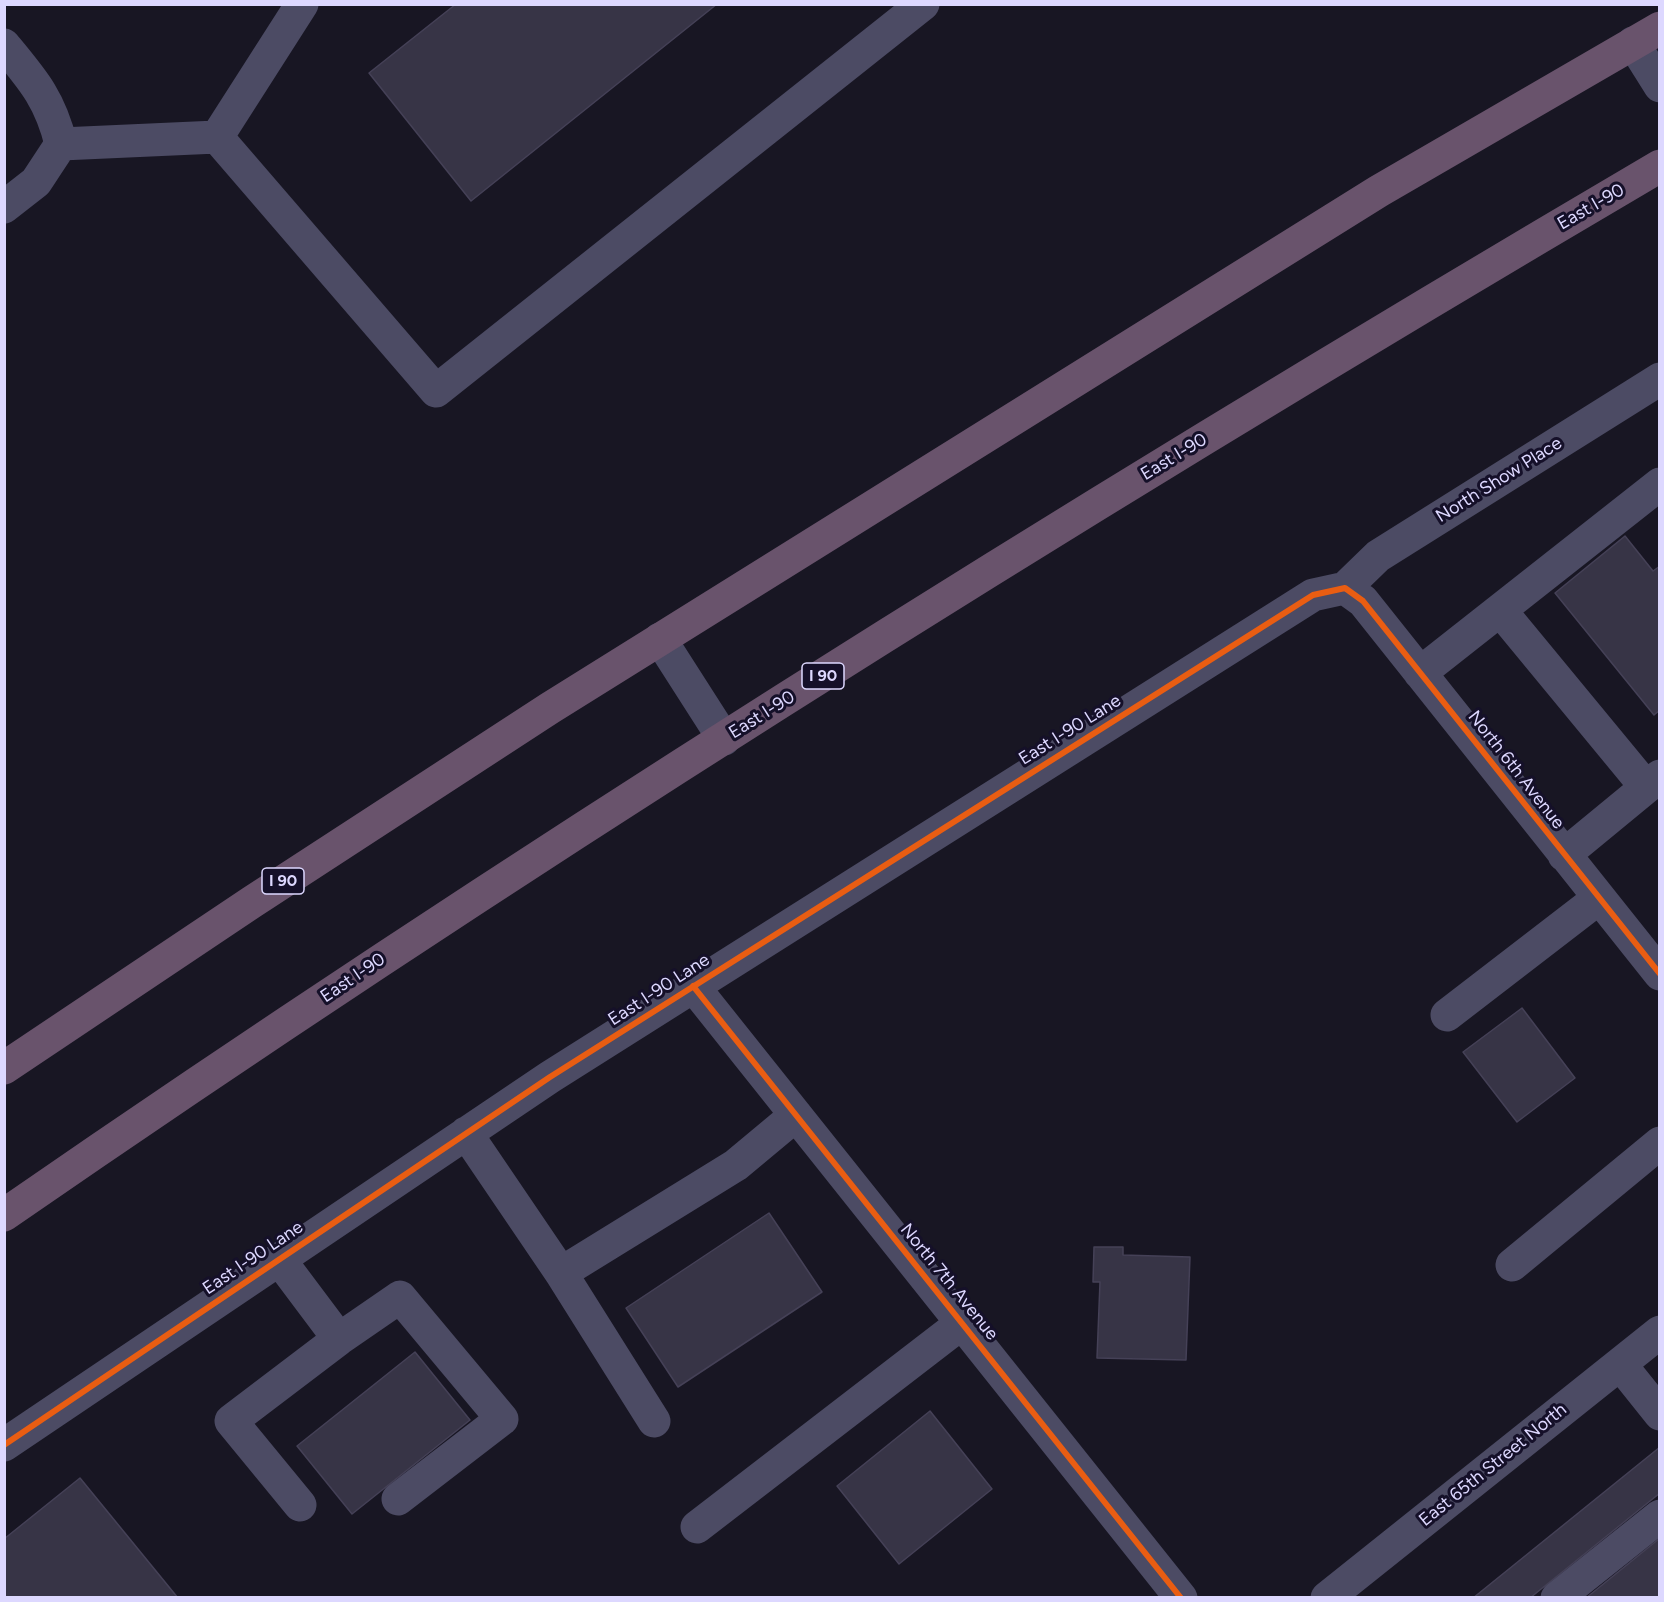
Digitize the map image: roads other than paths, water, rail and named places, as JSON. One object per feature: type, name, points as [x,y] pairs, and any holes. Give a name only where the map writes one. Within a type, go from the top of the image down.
[{"type":"highway","name":"I 90","points":[[4,1068],[261,895],[660,639],[1379,191],[1646,35]]},
{"type":"highway","name":"East I-90","points":[[4,1215],[187,1088],[410,940],[724,739],[1169,460],[1659,166]]},
{"type":"highway","points":[[4,1059],[99,1004]]},
{"type":"highway","points":[[4,1224],[187,1088]]},
{"type":"street","points":[[218,137],[302,4]]},
{"type":"street","points":[[218,137],[436,391],[923,4]]},
{"type":"street","points":[[1646,35],[1659,86]]},
{"type":"street","points":[[4,45],[39,88],[54,115],[61,144],[36,182],[4,207]]},
{"type":"street","points":[[61,144],[218,137]]},
{"type":"street","name":"North Show Place","points":[[1345,588],[1378,556],[1659,379]]},
{"type":"street","points":[[1420,673],[1659,484]]},
{"type":"street","name":"North 6th Avenue","points":[[1345,588],[1363,601],[1659,974]]},
{"type":"street","name":"East I-90 Lane","points":[[4,1445],[466,1133],[693,986],[1313,595],[1345,588]]},
{"type":"street","points":[[1500,610],[1653,782],[1564,855]]},
{"type":"street","points":[[660,639],[724,739]]},
{"type":"street","points":[[1447,1015],[1599,898]]},
{"type":"street","name":"North 7th Avenue","points":[[693,986],[1181,1598]]},
{"type":"street","points":[[561,1273],[736,1165],[796,1115]]},
{"type":"street","points":[[466,1133],[561,1273],[654,1421]]},
{"type":"street","points":[[1512,1265],[1659,1143]]},
{"type":"street","points":[[279,1258],[339,1339]]},
{"type":"street","points":[[300,1505],[231,1421],[339,1339],[400,1297],[502,1419],[398,1499]]},
{"type":"street","points":[[697,1527],[962,1323]]},
{"type":"street","name":"East 65th Street North","points":[[1328,1598],[1659,1332]]},
{"type":"street","points":[[1620,1364],[1659,1414]]},
{"type":"street","points":[[1557,1598],[1659,1516]]}]
